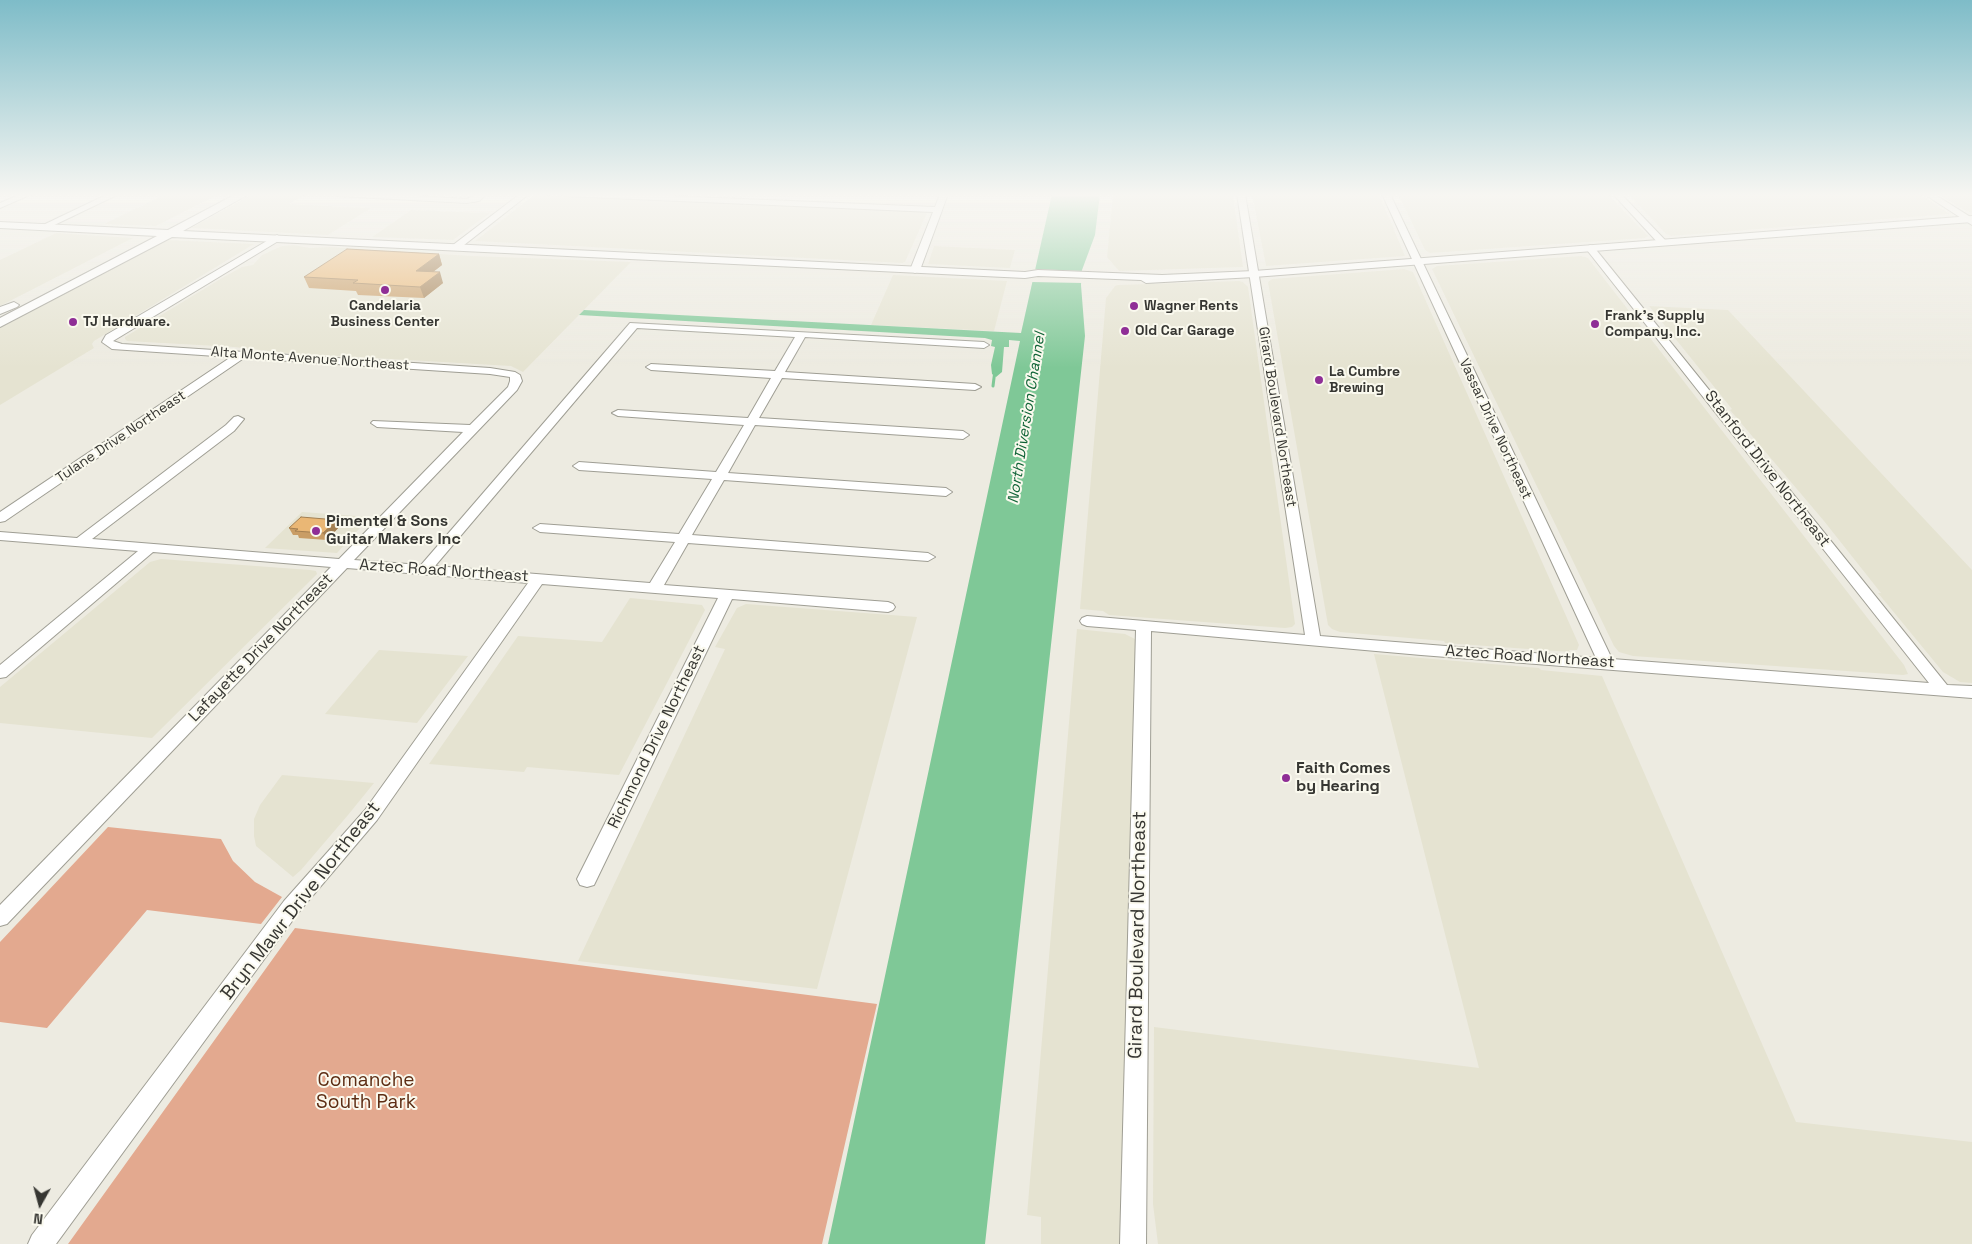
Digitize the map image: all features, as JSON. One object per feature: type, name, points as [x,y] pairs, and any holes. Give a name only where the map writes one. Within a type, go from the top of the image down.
[{"type":"main road","points":[[0,312],[116,252]]},
{"type":"main road","points":[[0,323],[135,252]]},
{"type":"main road","points":[[557,252],[1025,275],[1035,278],[1095,277],[1133,280],[1158,277],[1254,274],[1536,252]]},
{"type":"street","name":"Alta Monte Avenue Northeast","points":[[253,252],[110,337],[106,342],[112,346],[122,348],[490,371],[515,376]]},
{"type":"street","points":[[915,270],[922,252]]},
{"type":"street","name":"Girard Boulevard Northeast","points":[[1250,252],[1314,640]]},
{"type":"street","name":"Vassar Drive Northeast","points":[[1413,252],[1606,663]]},
{"type":"street","name":"Stanford Drive Northeast","points":[[1593,252],[1943,690]]},
{"type":"street","points":[[425,569],[634,325],[984,345]]},
{"type":"street","points":[[655,588],[802,334]]},
{"type":"street","name":"Tulane Drive Northeast","points":[[0,518],[242,355]]},
{"type":"street","points":[[651,367],[976,387]]},
{"type":"street","name":"Lafayette Drive Northeast","points":[[0,918],[513,388],[516,381],[515,376]]},
{"type":"street","points":[[618,413],[963,435]]},
{"type":"street","points":[[80,542],[238,420]]},
{"type":"street","points":[[377,423],[473,429]]},
{"type":"street","points":[[579,466],[946,492]]},
{"type":"street","points":[[540,528],[928,557]]},
{"type":"street","name":"Aztec Road Northeast","points":[[0,536],[888,607]]},
{"type":"street","points":[[0,673],[151,547]]},
{"type":"street","name":"Bryn Mawr Drive Northeast","points":[[41,1244],[292,907],[371,815],[540,578]]},
{"type":"street","name":"Richmond Drive Northeast","points":[[587,880],[727,594]]},
{"type":"street","name":"Aztec Road Northeast","points":[[1087,621],[1972,692]]},
{"type":"street","name":"Girard Boulevard Northeast","points":[[1132,1244],[1144,626]]},
{"type":"shaded area","points":[[16,252],[106,252],[0,306],[0,260]]},
{"type":"shaded area","points":[[144,252],[241,252],[94,341],[92,344],[94,348],[0,405],[0,328]]},
{"type":"shaded area","points":[[269,252],[410,252],[631,262],[523,372],[511,366],[287,353],[234,347],[127,341],[125,339],[125,337],[222,278],[242,267],[253,265],[262,255]]},
{"type":"shaded area","points":[[690,252],[909,252],[905,262]]},
{"type":"shaded area","points":[[932,252],[1014,252],[1010,268],[928,264]]},
{"type":"shaded area","points":[[1107,252],[1241,252],[1243,267],[1119,271],[1107,257]]},
{"type":"shaded area","points":[[1263,252],[1403,252],[1405,256],[1266,266]]},
{"type":"shaded area","points":[[1581,256],[1588,258],[1904,665],[1908,674],[1633,656],[1619,652],[1614,646],[1432,269],[1437,266]]},
{"type":"shaded area","points":[[1404,269],[1413,272],[1579,645],[1577,650],[1569,650],[1570,652],[1445,643],[1444,641],[1340,632],[1328,625],[1268,282],[1272,279]]},
{"type":"shaded area","points":[[893,275],[1007,281],[994,331],[871,325]]},
{"type":"shaded area","points":[[1239,281],[1248,287],[1295,624],[1292,627],[1285,628],[1109,615],[1103,611],[1080,609],[1106,298],[1115,286],[1118,285]]},
{"type":"shaded area","points":[[1649,306],[1728,310],[1972,570],[1972,683],[1960,682],[1943,672],[1878,593],[1881,593],[1824,521],[1730,410],[1732,409]]},
{"type":"shaded area","points":[[302,512],[370,517],[337,553],[265,548]]},
{"type":"shaded area","points":[[161,559],[310,570],[316,571],[317,574],[152,738],[0,723],[0,687],[150,562]]},
{"type":"shaded area","points":[[630,598],[702,605],[705,610],[619,775],[527,767],[524,772],[429,764],[518,636],[602,642]]},
{"type":"shaded area","points":[[746,604],[917,617],[817,989],[578,961],[725,649],[715,647],[737,608]]},
{"type":"shaded area","points":[[1077,629],[1125,634],[1137,640],[1121,1244],[1041,1244],[1041,1217],[1027,1215]]},
{"type":"shaded area","points":[[379,650],[468,656],[417,723],[325,714]]},
{"type":"shaded area","points":[[1374,654],[1539,668],[1541,670],[1602,676],[1796,1122],[1972,1142],[1972,1244],[1158,1244],[1153,1204],[1154,1027],[1479,1068]]},
{"type":"shaded area","points":[[282,775],[374,783],[293,877],[256,846],[254,836],[254,819],[260,805]]},
{"type":"green space","points":[[108,827],[221,839],[233,861],[255,882],[282,897],[261,924],[147,910],[47,1028],[0,1022],[0,942]]},
{"type":"green space","name":"Comanche South Park","points":[[295,928],[877,1004],[822,1244],[68,1244]]},
{"type":"water","name":"North Diversion Channel","points":[[1039,252],[1089,252],[1082,270],[1081,285],[1085,336],[985,1244],[828,1244],[1020,341],[1009,340],[1009,347],[1004,347],[1002,372],[996,377],[992,374],[991,365],[995,347],[991,346],[992,340],[985,338],[579,315],[584,310],[1021,333]]},
{"type":"pier","points":[[1033,269],[1085,271],[1083,283],[1031,282]]},
{"type":"building","points":[[342,252],[439,254],[416,271],[440,272],[420,287],[353,283],[358,280],[304,277]]},
{"type":"building","points":[[301,517],[337,520],[323,533],[295,531],[298,529],[289,528]]},
{"type":"waterway","points":[[993,386],[995,370]]},
{"type":"place","name":"Candelaria Business Center","points":[[385,290]]},
{"type":"place","name":"Wagner Rents","points":[[1134,306]]},
{"type":"place","name":"TJ Hardware.","points":[[73,322]]},
{"type":"place","name":"Frank's Supply Company, Inc.","points":[[1595,324]]},
{"type":"place","name":"Old Car Garage","points":[[1125,331]]},
{"type":"place","name":"La Cumbre Brewing","points":[[1319,380]]},
{"type":"place","name":"Pimentel & Sons Guitar Makers Inc","points":[[316,531]]},
{"type":"place","name":"Faith Comes by Hearing","points":[[1286,778]]}]
